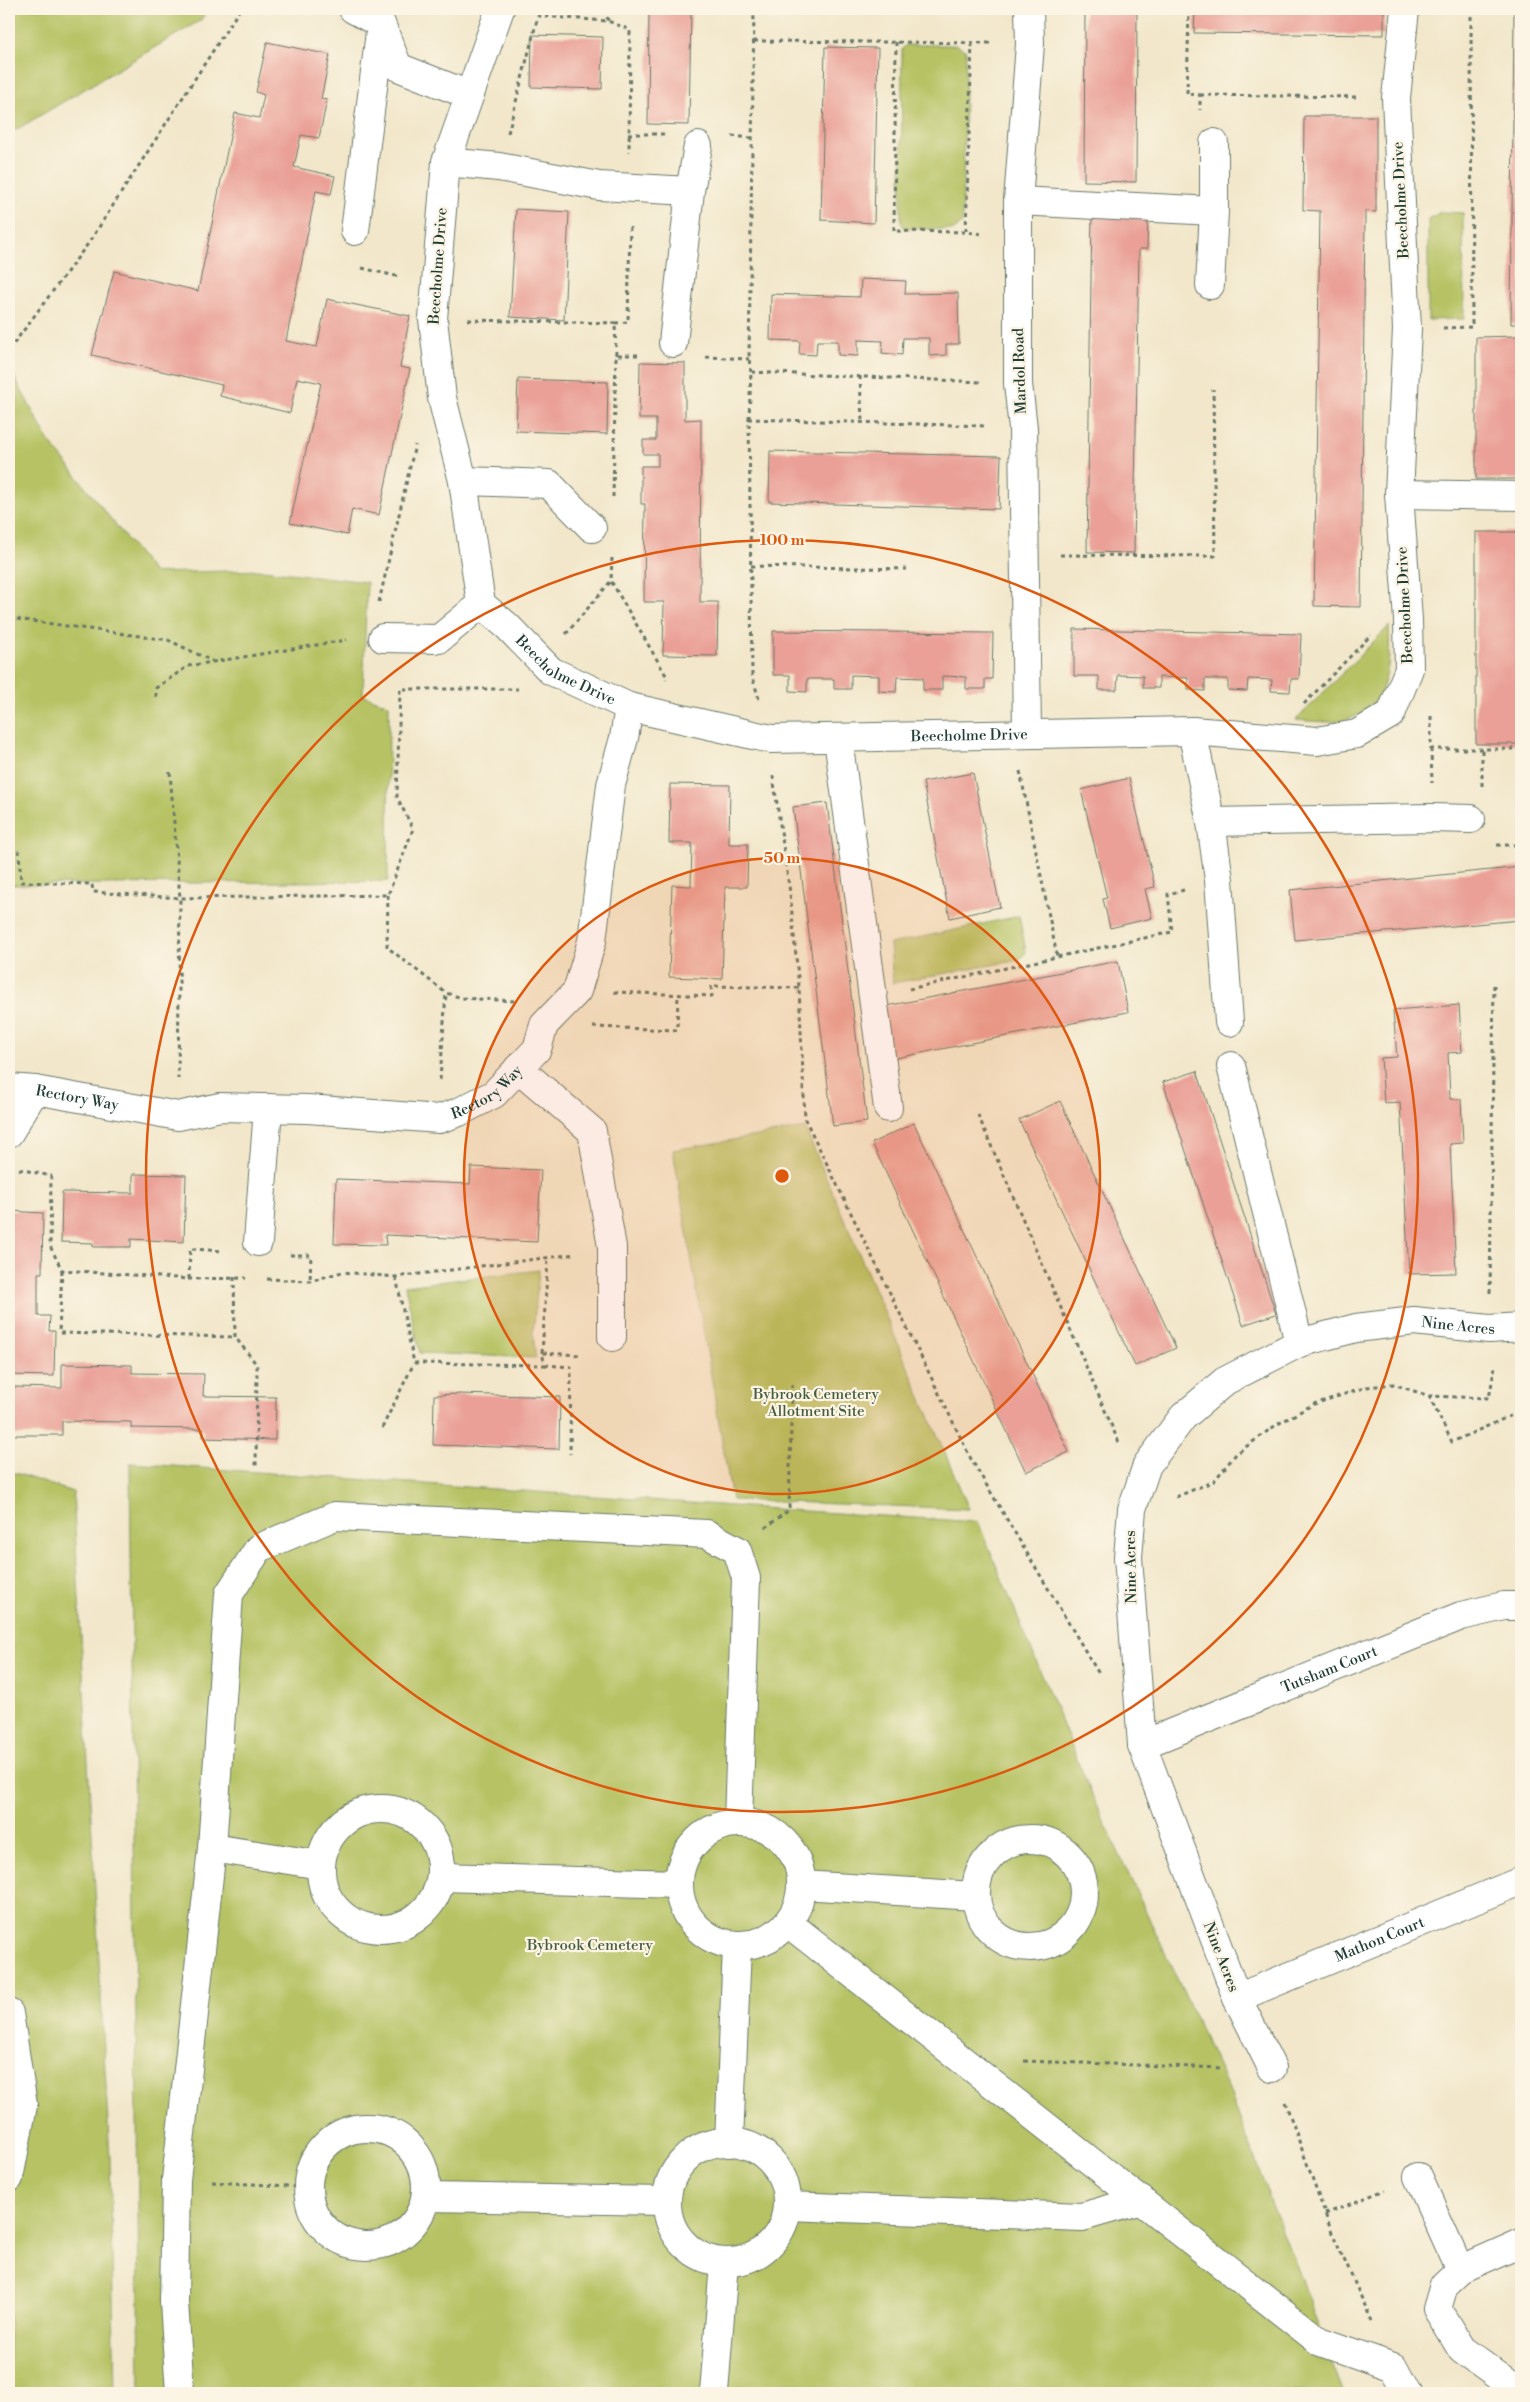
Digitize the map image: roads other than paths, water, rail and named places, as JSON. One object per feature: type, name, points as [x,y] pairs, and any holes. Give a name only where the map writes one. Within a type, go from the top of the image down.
[{"type":"street","points":[[352,9],[381,24],[398,67],[469,94]]},
{"type":"street","name":"Beecholme Drive","points":[[500,9],[446,162],[433,319],[442,398],[463,481],[481,604],[551,671],[629,707],[771,740],[1192,731],[1285,740],[1317,741],[1357,734],[1391,714],[1409,669],[1408,620],[1399,494],[1407,329],[1396,98],[1405,9]]},
{"type":"street","name":"Mardol Road","points":[[1021,734],[1025,555],[1023,428],[1018,384],[1018,201],[1030,44],[1029,9]]},
{"type":"street","points":[[354,231],[381,24]]},
{"type":"street","points":[[1210,286],[1214,211],[1214,143]]},
{"type":"street","points":[[673,343],[690,191],[698,146]]},
{"type":"street","points":[[446,162],[499,167],[599,186],[690,191]]},
{"type":"street","points":[[1018,201],[1214,211]]},
{"type":"street","points":[[463,481],[549,484],[592,528]]},
{"type":"street","points":[[1399,494],[1521,496]]},
{"type":"street","points":[[376,638],[439,639],[481,604]]},
{"type":"street","name":"Rectory Way","points":[[22,1089],[178,1116],[220,1107],[308,1109],[439,1119],[459,1112],[494,1094],[537,1048],[544,1025],[572,997],[592,941],[611,785],[624,738],[629,707]]},
{"type":"street","points":[[1192,731],[1212,822],[1220,880],[1229,1022]]},
{"type":"street","points":[[838,740],[888,1108]]},
{"type":"street","points":[[1212,822],[1471,819]]},
{"type":"street","points":[[1231,1066],[1299,1343]]},
{"type":"street","points":[[518,1068],[592,1130],[612,1247],[612,1337]]},
{"type":"street","points":[[9,1133],[22,1089]]},
{"type":"street","points":[[258,1242],[268,1108]]},
{"type":"street","name":"Nine Acres","points":[[1272,2068],[1237,1998],[1142,1745],[1128,1557],[1132,1509],[1146,1465],[1183,1417],[1225,1381],[1299,1343],[1356,1328],[1414,1322],[1504,1327]]},
{"type":"street","points":[[180,2393],[174,2302],[176,2180],[212,1848],[229,1594],[259,1548],[336,1516],[707,1534],[737,1550],[746,1578],[738,1823]]},
{"type":"street","name":"Tutsham Court","points":[[1142,1745],[1461,1616],[1504,1606],[1521,1606]]},
{"type":"street","points":[[388,1809],[406,1814],[422,1825],[434,1840],[440,1858],[441,1877],[435,1897],[422,1913],[405,1925],[378,1929],[364,1928],[346,1918],[332,1904],[322,1885],[321,1865],[325,1846],[336,1830],[350,1817],[368,1810],[388,1809]]},
{"type":"street","points":[[738,1823],[758,1825],[776,1834],[790,1848],[799,1865],[802,1885],[798,1906],[788,1923],[774,1936],[756,1944],[736,1946],[718,1942],[702,1932],[689,1919],[681,1902],[678,1884],[681,1865],[690,1848],[703,1835],[720,1826],[738,1823]]},
{"type":"street","points":[[212,1848],[321,1865]]},
{"type":"street","points":[[441,1877],[678,1884]]},
{"type":"street","name":"Mathon Court","points":[[1237,1998],[1521,1881]]},
{"type":"street","points":[[802,1885],[975,1896]]},
{"type":"street","points":[[788,1923],[1319,2341],[1393,2367],[1407,2393]]},
{"type":"street","points":[[728,2142],[736,1946]]},
{"type":"street","points":[[9,2013],[23,2105],[9,2178]]},
{"type":"street","points":[[372,2128],[391,2133],[408,2143],[420,2159],[426,2178],[426,2197],[420,2216],[408,2232],[391,2242],[372,2247],[352,2245],[334,2237],[319,2224],[310,2206],[306,2187],[310,2167],[319,2150],[334,2137],[352,2129],[372,2128]]},
{"type":"street","points":[[728,2142],[747,2146],[764,2155],[777,2169],[785,2187],[787,2206],[783,2224],[774,2240],[760,2253],[743,2260],[724,2263],[706,2258],[690,2250],[677,2237],[669,2220],[666,2201],[670,2183],[679,2166],[692,2153],[709,2145],[728,2142]]},
{"type":"street","points":[[1418,2177],[1460,2270]]},
{"type":"street","points":[[426,2197],[666,2201]]},
{"type":"street","points":[[787,2206],[1082,2218],[1141,2200]]},
{"type":"street","points":[[1521,2243],[1460,2270],[1444,2285],[1437,2309],[1462,2350],[1521,2393]]},
{"type":"street","points":[[714,2393],[724,2263]]},
{"type":"park label","name":"Bybrook Cemetery Allotment Site","points":[[816,1402]]},
{"type":"park label","name":"Bybrook Cemetery","points":[[590,1945]]}]
